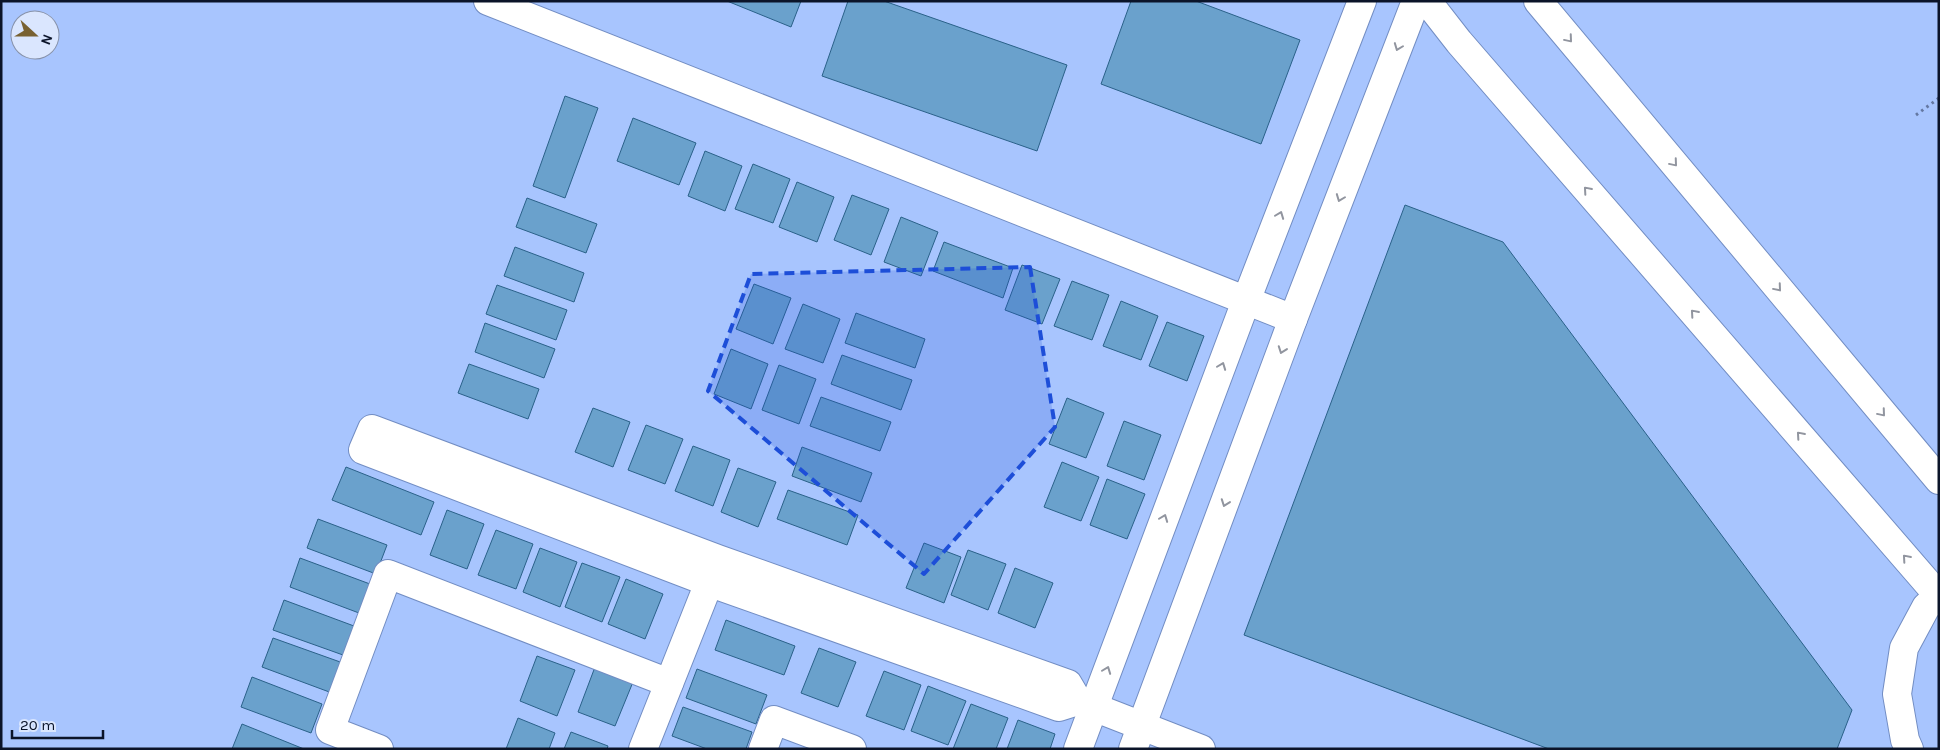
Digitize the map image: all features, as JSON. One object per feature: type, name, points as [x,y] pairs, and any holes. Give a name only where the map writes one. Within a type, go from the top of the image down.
[{"type":"street","points":[[488,1],[1293,320]]},
{"type":"street","points":[[1078,749],[1086,704],[1246,301],[1362,1]]},
{"type":"street","points":[[1137,738],[1293,320],[1416,1]]},
{"type":"street","points":[[1427,1],[1466,49],[1939,595],[1926,607],[1904,648],[1897,694],[1905,740],[1909,749]]},
{"type":"street","points":[[1538,1],[1939,480]]},
{"type":"street","points":[[713,571],[363,450],[372,429],[713,571],[1059,708],[1086,704],[1137,738],[1201,749]]},
{"type":"street","points":[[643,749],[713,571]]},
{"type":"street","points":[[379,749],[330,730],[388,574],[669,683]]},
{"type":"street","points":[[763,749],[774,720],[852,749]]},
{"type":"path","points":[[1916,115],[1939,98]]},
{"type":"highlighted area","points":[[1030,267],[1055,427],[924,574],[708,391],[751,274]]},
{"type":"building","points":[[727,1],[801,1],[791,27]]},
{"type":"building","points":[[848,1],[884,1],[1067,65],[1037,151],[822,76]]},
{"type":"building","points":[[1131,1],[1196,1],[1300,40],[1261,144],[1101,84]]},
{"type":"building","points":[[565,96],[598,108],[565,198],[533,186]]},
{"type":"building","points":[[633,118],[696,143],[679,185],[617,161]]},
{"type":"building","points":[[705,151],[742,166],[725,211],[688,196]]},
{"type":"building","points":[[753,164],[790,179],[773,223],[735,209]]},
{"type":"building","points":[[797,182],[834,197],[817,242],[779,227]]},
{"type":"building","points":[[852,195],[889,209],[871,255],[834,240]]},
{"type":"building","points":[[527,198],[597,224],[586,253],[516,227]]},
{"type":"building","points":[[1405,205],[1503,242],[1852,710],[1837,749],[1549,749],[1244,635]]},
{"type":"building","points":[[901,217],[938,232],[921,276],[884,262]]},
{"type":"building","points":[[944,242],[1013,268],[1003,298],[933,271]]},
{"type":"building","points":[[515,247],[584,273],[574,302],[504,276]]},
{"type":"building","points":[[1022,265],[1060,279],[1042,324],[1005,310]]},
{"type":"building","points":[[1072,281],[1109,295],[1092,340],[1054,326]]},
{"type":"building","points":[[754,284],[791,298],[773,344],[736,329]]},
{"type":"building","points":[[497,285],[567,310],[556,340],[486,314]]},
{"type":"building","points":[[1121,301],[1158,316],[1141,360],[1103,346]]},
{"type":"building","points":[[803,304],[840,319],[823,363],[785,349]]},
{"type":"building","points":[[856,313],[925,339],[915,368],[845,343]]},
{"type":"building","points":[[1167,322],[1204,336],[1187,381],[1149,366]]},
{"type":"building","points":[[485,323],[555,349],[544,378],[475,352]]},
{"type":"building","points":[[731,349],[768,364],[751,409],[714,394]]},
{"type":"building","points":[[842,355],[912,380],[901,410],[831,384]]},
{"type":"building","points":[[469,364],[539,389],[528,419],[458,393]]},
{"type":"building","points":[[779,365],[816,379],[799,424],[762,410]]},
{"type":"building","points":[[821,397],[891,422],[880,451],[810,426]]},
{"type":"building","points":[[1067,398],[1104,413],[1086,458],[1049,444]]},
{"type":"building","points":[[593,408],[630,422],[613,467],[575,452]]},
{"type":"building","points":[[1124,421],[1161,435],[1144,480],[1107,466]]},
{"type":"building","points":[[646,425],[683,439],[665,484],[628,470]]},
{"type":"building","points":[[693,446],[730,460],[713,506],[675,491]]},
{"type":"building","points":[[802,447],[872,473],[861,502],[792,476]]},
{"type":"building","points":[[1062,462],[1099,477],[1081,521],[1044,507]]},
{"type":"building","points":[[346,467],[434,502],[421,535],[332,500]]},
{"type":"building","points":[[738,468],[776,482],[758,527],[721,512]]},
{"type":"building","points":[[1107,479],[1145,494],[1127,539],[1090,525]]},
{"type":"building","points":[[788,490],[858,515],[847,545],[777,519]]},
{"type":"building","points":[[447,510],[484,524],[467,569],[430,555]]},
{"type":"building","points":[[318,519],[387,545],[376,574],[307,548]]},
{"type":"building","points":[[496,530],[533,544],[516,589],[478,575]]},
{"type":"building","points":[[924,543],[961,557],[944,603],[906,588]]},
{"type":"building","points":[[540,548],[577,562],[560,607],[523,592]]},
{"type":"building","points":[[968,550],[1006,564],[988,610],[951,595]]},
{"type":"building","points":[[300,558],[370,584],[359,613],[290,587]]},
{"type":"building","points":[[582,563],[620,577],[602,622],[565,607]]},
{"type":"building","points":[[1015,568],[1053,583],[1035,628],[998,613]]},
{"type":"building","points":[[626,579],[663,594],[645,639],[608,624]]},
{"type":"building","points":[[284,600],[354,626],[343,655],[273,630]]},
{"type":"building","points":[[726,620],[795,646],[784,675],[715,650]]},
{"type":"building","points":[[273,638],[343,663],[332,693],[262,667]]},
{"type":"building","points":[[819,648],[856,662],[838,707],[801,693]]},
{"type":"building","points":[[537,656],[575,670],[557,716],[520,701]]},
{"type":"building","points":[[595,667],[633,682],[615,726],[578,712]]},
{"type":"building","points":[[697,669],[767,695],[756,724],[686,698]]},
{"type":"building","points":[[884,671],[921,685],[904,730],[866,716]]},
{"type":"building","points":[[252,677],[322,704],[311,733],[241,707]]},
{"type":"building","points":[[928,686],[966,701],[948,745],[911,731]]},
{"type":"building","points":[[971,704],[1008,718],[996,749],[953,749]]},
{"type":"building","points":[[683,707],[752,732],[746,749],[707,749],[672,736]]},
{"type":"building","points":[[518,718],[555,733],[549,749],[506,749]]},
{"type":"building","points":[[1018,720],[1055,734],[1050,749],[1007,749]]},
{"type":"building","points":[[242,724],[304,749],[232,749]]},
{"type":"building","points":[[571,732],[608,746],[607,749],[564,749]]}]
